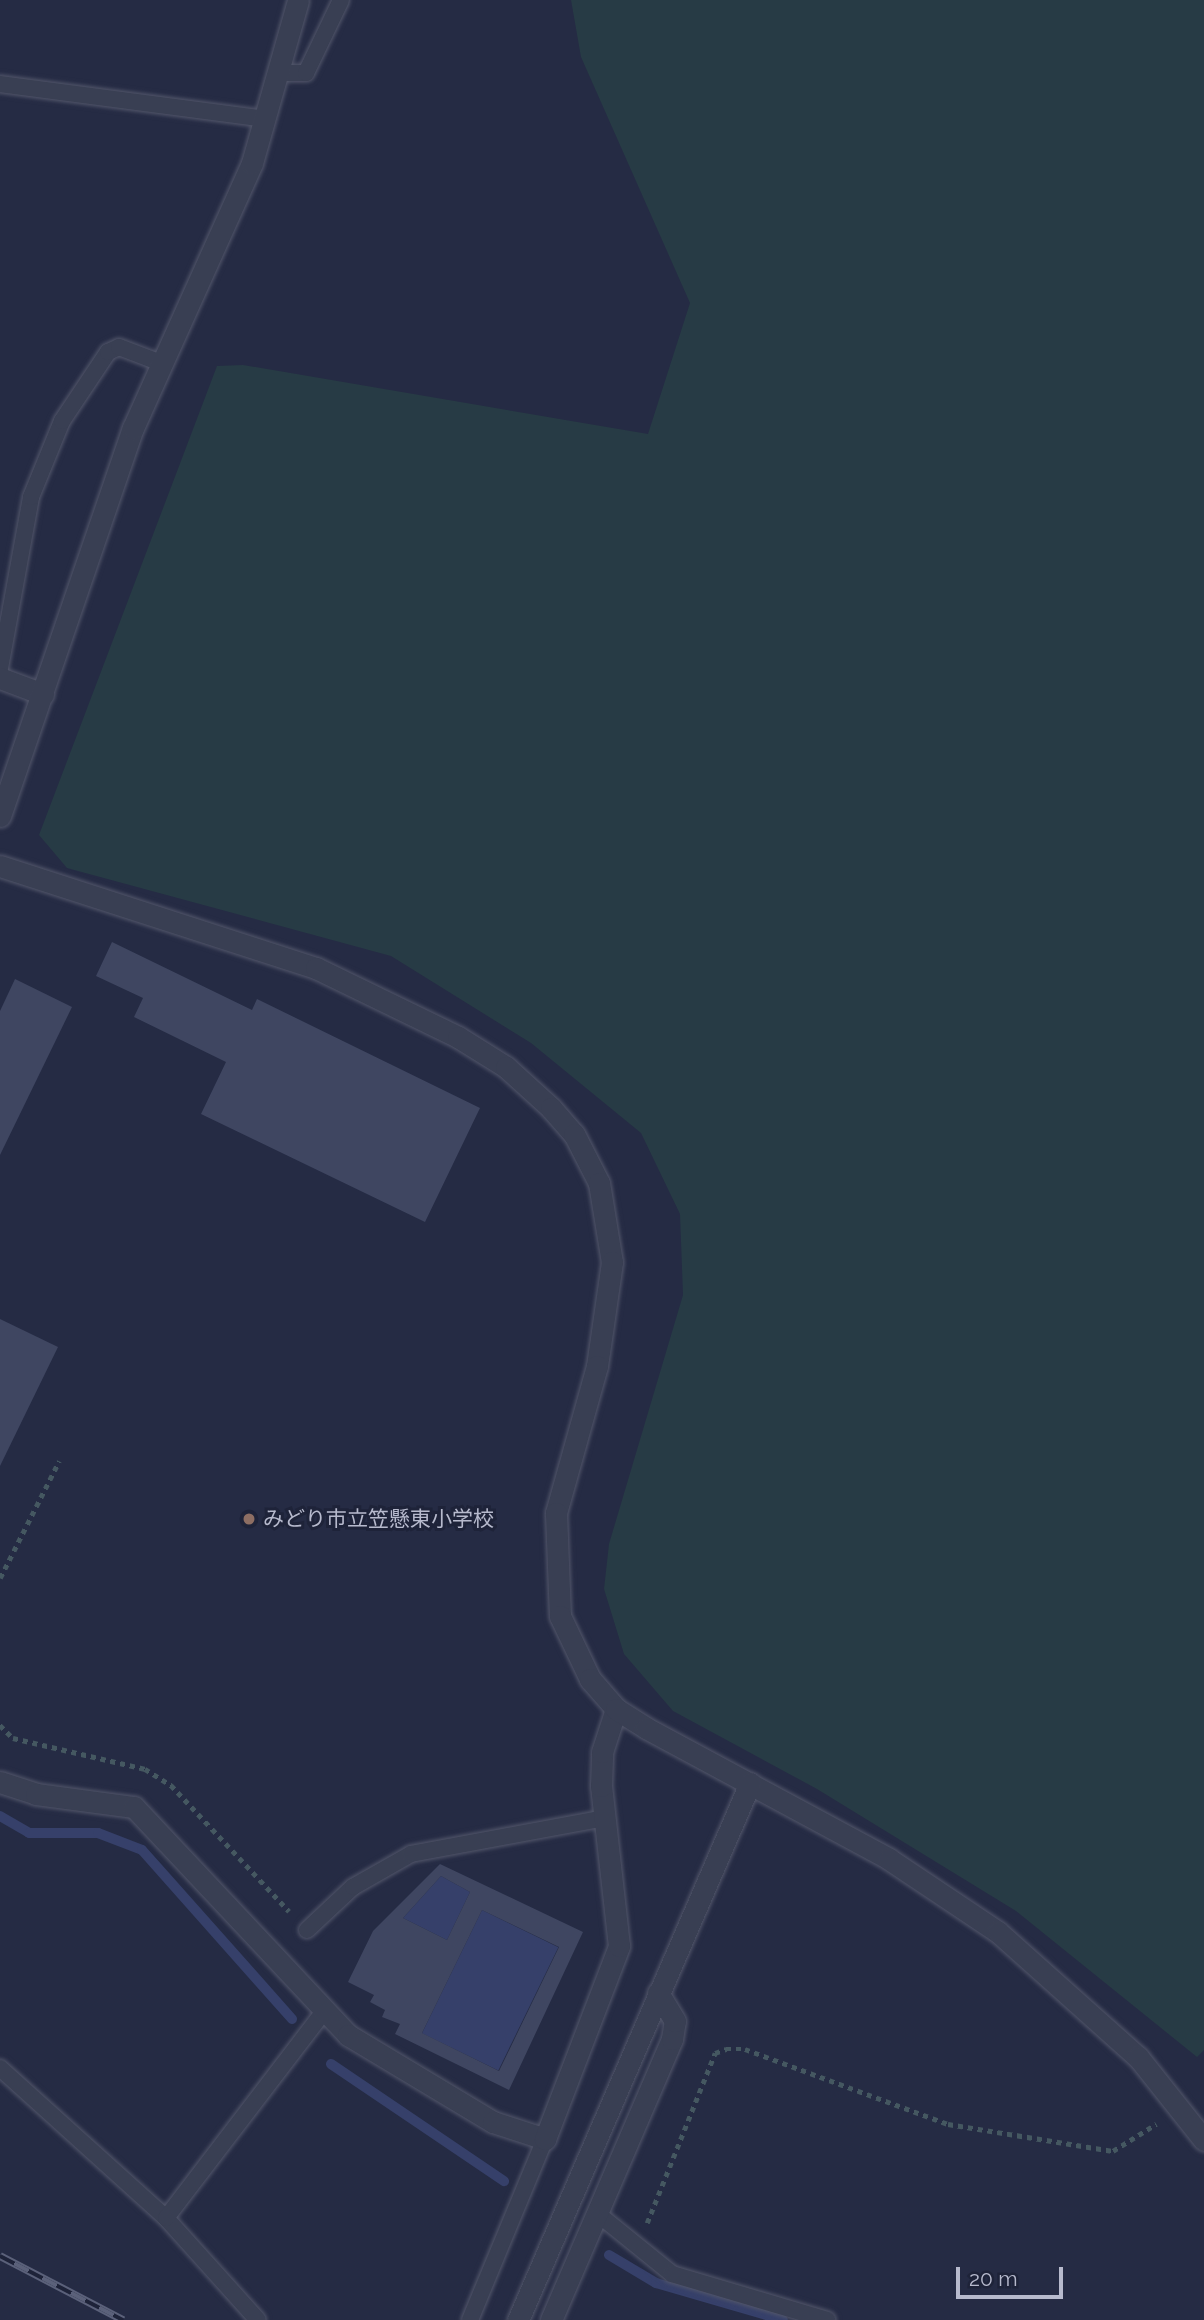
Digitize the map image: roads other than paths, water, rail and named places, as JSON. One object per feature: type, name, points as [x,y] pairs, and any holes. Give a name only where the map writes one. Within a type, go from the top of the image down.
[{"type":"street","points":[[0,816],[161,363],[235,205],[280,74],[298,0]]},
{"type":"street","points":[[0,678],[43,694]]},
{"type":"street","points":[[0,866],[303,964],[400,1007],[506,1067],[574,1134],[599,1183],[612,1262],[597,1366],[556,1513],[554,1585],[572,1649],[616,1709],[889,1859],[998,1932],[1089,2008],[1179,2106],[1204,2140]]},
{"type":"street","points":[[0,1782],[142,1812],[324,2010],[380,2058],[493,2122],[544,2139],[619,1946],[605,1818],[602,1752],[616,1709]]},
{"type":"street","points":[[518,2320],[750,1783]]},
{"type":"street","points":[[551,2320],[672,2039],[675,2021],[658,1993]]},
{"type":"lane","points":[[280,74],[306,73],[341,0]]},
{"type":"lane","points":[[0,84],[266,119]]},
{"type":"lane","points":[[0,668],[31,497],[62,421],[108,352],[118,347],[161,363]]},
{"type":"lane","points":[[307,1930],[353,1887],[411,1854],[605,1818]]},
{"type":"lane","points":[[166,2218],[324,2010]]},
{"type":"lane","points":[[0,2068],[166,2218],[258,2320]]},
{"type":"lane","points":[[470,2320],[544,2139]]},
{"type":"lane","points":[[598,2214],[672,2274],[827,2320]]},
{"type":"water","points":[[441,1876],[470,1892],[447,1940],[403,1918]]},
{"type":"water","points":[[482,1910],[558,1947],[498,2070],[422,2033]]},
{"type":"waterway","points":[[0,1816],[29,1833],[98,1833],[142,1850],[292,2019]]},
{"type":"waterway","points":[[331,2064],[504,2181]]},
{"type":"waterway","points":[[609,2255],[656,2283],[783,2320]]},
{"type":"railway","points":[[0,2256],[123,2320]]},
{"type":"place","name":"みどり市立笠懸東小学校","points":[[249,1519]]}]
